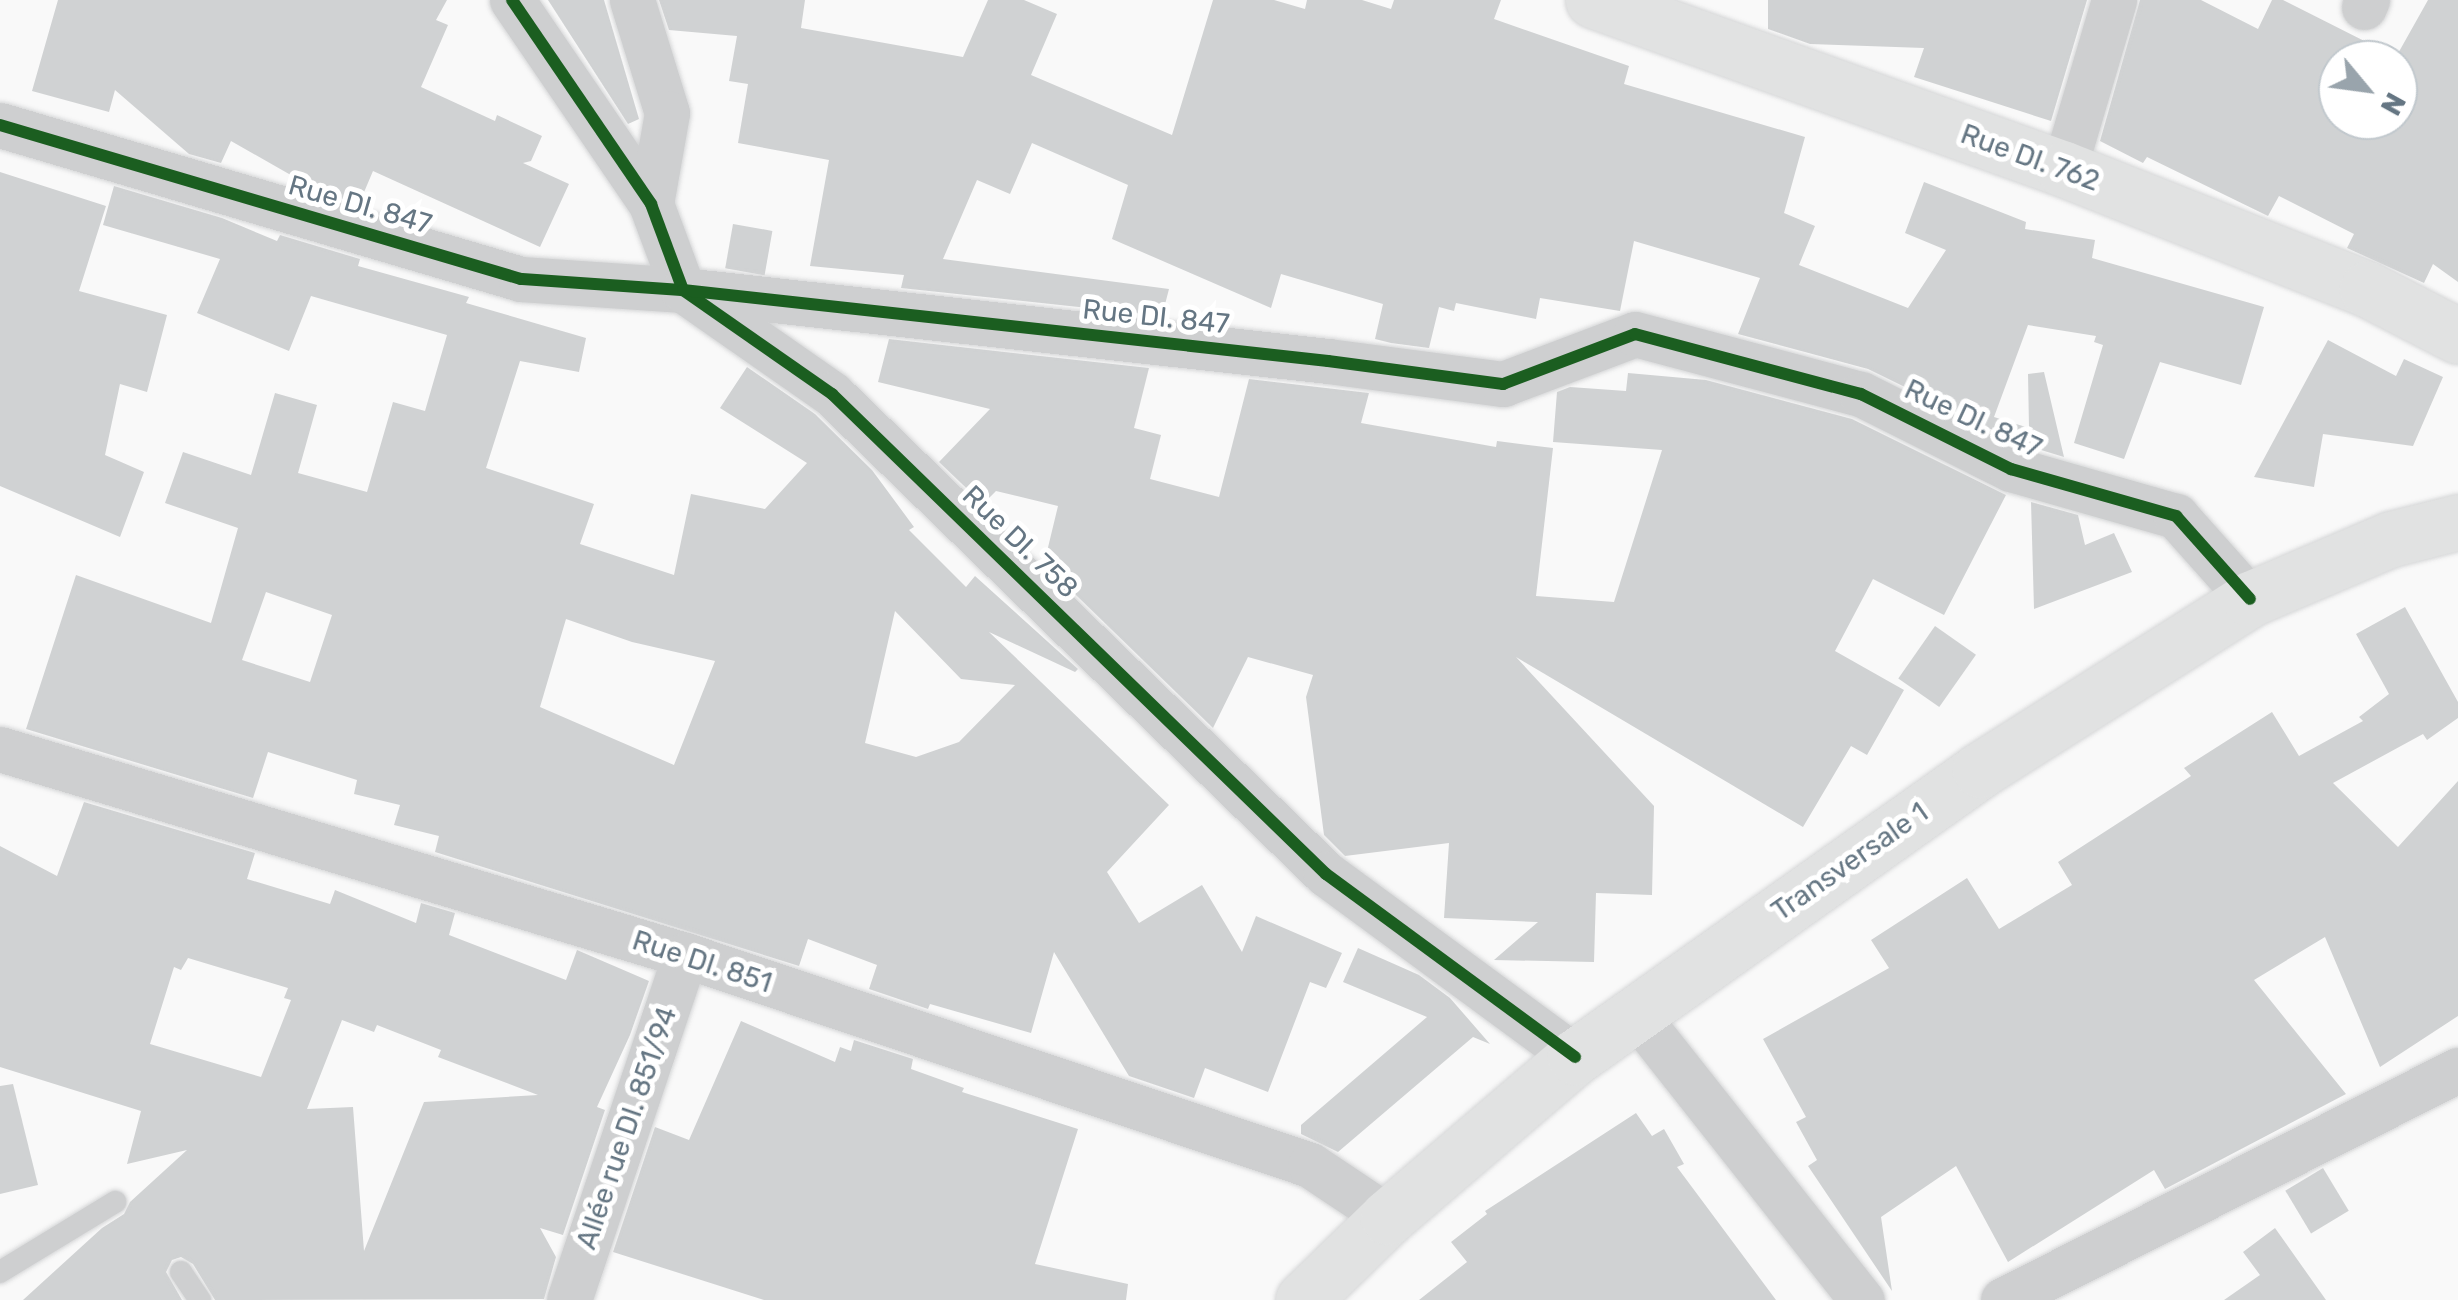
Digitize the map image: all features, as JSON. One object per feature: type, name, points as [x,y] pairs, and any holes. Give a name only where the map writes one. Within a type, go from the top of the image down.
[{"type":"main road","name":"Rue DI. 762","points":[[1593,0],[2064,169],[2367,290],[2458,336]]},
{"type":"main road","name":"Transversale 1","points":[[1304,1300],[1388,1217],[1575,1057],[1980,770],[2250,599],[2391,538],[2458,522]]},
{"type":"street","points":[[512,0],[651,204],[683,290]]},
{"type":"street","points":[[632,0],[667,113],[651,204]]},
{"type":"street","points":[[2064,169],[2114,0]]},
{"type":"street","name":"Rue DI. 847","points":[[0,126],[521,278],[683,290],[1328,360],[1503,384],[1635,334],[1862,394],[2011,470],[2176,516],[2250,599]]},
{"type":"street","name":"Rue DI. 758","points":[[683,290],[832,394],[1326,874],[1575,1057]]},
{"type":"street","name":"Rue DI. 851","points":[[0,749],[685,955],[1310,1165],[1388,1217]]},
{"type":"street","name":"Allée rue DI. 851/94","points":[[569,1300],[685,955]]},
{"type":"street","points":[[1635,1013],[1862,1300]]},
{"type":"street","points":[[2003,1300],[2458,1070]]},
{"type":"lane","points":[[0,1272],[116,1202]]},
{"type":"lane","points":[[182,1272],[200,1300]]},
{"type":"building","points":[[58,0],[447,0],[436,20],[448,25],[421,87],[495,121],[497,115],[542,136],[531,161],[523,163],[569,184],[540,247],[373,171],[359,204],[301,186],[303,182],[231,141],[221,163],[189,154],[115,90],[109,112],[32,91]]},
{"type":"building","points":[[548,0],[604,0],[639,119],[628,124]]},
{"type":"building","points":[[659,0],[805,0],[801,28],[963,57],[988,0],[1024,0],[1057,14],[1031,75],[1172,135],[1213,0],[1274,0],[1305,9],[1307,0],[1362,0],[1391,9],[1394,0],[1501,0],[1494,19],[1629,66],[1624,84],[1805,137],[1784,213],[1815,226],[1799,265],[1908,308],[1946,250],[1905,233],[1924,182],[2026,222],[2025,229],[2095,240],[2092,258],[2264,307],[2241,385],[2160,362],[2124,459],[2074,443],[2103,345],[2094,342],[2096,336],[2028,325],[1994,417],[2029,428],[2028,374],[2044,372],[2064,457],[2021,444],[1868,369],[1738,334],[1760,278],[1634,241],[1620,311],[1540,298],[1536,319],[1456,303],[1454,311],[1439,307],[1429,348],[1391,343],[1375,339],[1383,304],[1281,274],[1271,308],[1112,239],[1128,185],[1032,143],[1010,194],[977,180],[943,259],[1169,289],[1162,316],[901,288],[904,275],[810,266],[829,160],[738,143],[748,84],[729,81],[737,36],[669,30]]},
{"type":"building","points":[[1768,0],[2087,0],[2051,121],[1914,77],[1924,48],[1810,44],[1768,29]]},
{"type":"building","points":[[2140,0],[2201,0],[2258,29],[2272,0],[2283,0],[2362,40],[2318,40],[2318,140],[2418,140],[2418,40],[2406,40],[2428,0],[2458,0],[2458,282],[2433,264],[2424,283],[2347,248],[2354,234],[2279,196],[2268,216],[2147,157],[2143,163],[2100,141]]},
{"type":"building","points":[[0,172],[106,206],[79,291],[167,315],[147,392],[120,384],[105,455],[144,472],[120,537],[0,486]]},
{"type":"building","points":[[114,186],[222,218],[277,241],[280,235],[360,259],[358,266],[469,297],[466,303],[586,338],[579,372],[520,361],[486,468],[594,504],[580,544],[674,575],[691,494],[765,509],[807,463],[720,408],[747,367],[815,414],[872,470],[914,527],[909,530],[966,587],[975,576],[1078,669],[1075,672],[989,632],[1169,805],[1107,872],[1139,923],[1202,885],[1242,952],[1256,916],[1342,953],[1326,988],[1310,982],[1268,1092],[1205,1068],[1194,1098],[1129,1076],[1054,952],[1031,1033],[930,1004],[928,1009],[869,989],[877,965],[808,939],[799,966],[435,852],[439,836],[394,825],[400,805],[354,794],[357,780],[268,752],[253,798],[26,729],[76,575],[211,623],[238,528],[165,503],[183,452],[251,475],[275,393],[317,405],[298,473],[367,492],[393,402],[425,411],[447,335],[311,296],[289,351],[197,313],[220,259],[103,225]],"holes":[[[266,592],[332,615],[310,682],[242,660]],[[895,611],[961,679],[1015,685],[959,742],[916,757],[865,743]],[[566,619],[632,642],[715,661],[674,765],[540,707]]]},
{"type":"building","points":[[733,224],[772,231],[765,275],[725,268]]},
{"type":"building","points":[[889,339],[1149,368],[1134,428],[1161,435],[1150,479],[1219,497],[1249,379],[1369,393],[1361,423],[1496,447],[1497,441],[1553,448],[1536,596],[1614,602],[1662,450],[1553,442],[1557,392],[1570,387],[1626,391],[1628,373],[1706,380],[1852,419],[2006,495],[1944,615],[1873,579],[1835,651],[1904,690],[1867,755],[1851,746],[1803,827],[1516,657],[1654,806],[1652,895],[1596,893],[1594,962],[1494,960],[1538,922],[1444,918],[1449,843],[1345,856],[1324,835],[1306,697],[1313,675],[1248,657],[1213,728],[1044,564],[1058,506],[996,491],[983,504],[939,462],[990,409],[878,382]]},
{"type":"building","points":[[2328,340],[2396,376],[2404,359],[2443,377],[2413,446],[2323,434],[2314,487],[2254,477]]},
{"type":"building","points":[[2031,502],[2078,515],[2085,545],[2114,533],[2132,572],[2034,609]]},
{"type":"building","points":[[2405,607],[2458,702],[2458,718],[2427,740],[2423,734],[2333,783],[2398,847],[2458,781],[2458,1016],[2380,1067],[2325,937],[2254,980],[2346,1094],[2165,1189],[2154,1170],[2008,1262],[1956,1166],[1881,1217],[1892,1291],[1808,1166],[1817,1160],[1796,1122],[1806,1117],[1763,1039],[1889,968],[1871,940],[1967,878],[1999,929],[2072,885],[2058,862],[2191,776],[2184,768],[2272,712],[2299,756],[2363,721],[2359,717],[2389,694],[2356,634]]},
{"type":"building","points":[[1935,626],[1976,655],[1939,707],[1898,678]]},
{"type":"building","points":[[84,802],[255,853],[247,879],[330,904],[335,890],[416,923],[421,903],[455,913],[449,935],[566,980],[577,950],[649,981],[630,1035],[597,1107],[605,1110],[563,1235],[540,1228],[556,1257],[544,1299],[215,1300],[193,1264],[181,1257],[172,1260],[166,1272],[182,1300],[23,1300],[102,1228],[124,1214],[130,1202],[187,1150],[127,1164],[141,1111],[0,1067],[0,846],[57,876]],"holes":[[[188,958],[288,988],[284,998],[291,1000],[261,1077],[150,1044],[174,967],[181,970]],[[342,1020],[374,1032],[377,1025],[441,1050],[438,1057],[538,1095],[424,1102],[364,1251],[353,1107],[307,1109]]]},
{"type":"building","points":[[1358,948],[1419,975],[1450,998],[1490,1044],[1473,1037],[1338,1152],[1301,1134],[1301,1125],[1427,1017],[1343,982]]},
{"type":"building","points":[[741,1021],[835,1062],[840,1047],[851,1051],[854,1040],[913,1059],[911,1069],[964,1088],[962,1092],[1078,1129],[1035,1264],[1128,1284],[1126,1300],[764,1300],[613,1252],[655,1127],[689,1140]]},
{"type":"building","points":[[13,1084],[38,1185],[0,1194],[0,1086]]},
{"type":"building","points":[[1636,1113],[1652,1136],[1664,1129],[1684,1164],[1677,1167],[1776,1300],[1419,1300],[1467,1262],[1451,1242],[1487,1214],[1485,1211]]},
{"type":"building","points":[[2323,1168],[2349,1211],[2311,1234],[2285,1191]]},
{"type":"building","points":[[2275,1228],[2326,1300],[2224,1300],[2260,1275],[2243,1252]]},
{"type":"cycle path","points":[[512,0],[651,204],[683,290],[832,394],[1326,874],[1575,1057]]},
{"type":"cycle path","points":[[0,125],[521,279],[683,290],[1503,384],[1635,334],[1861,394],[2011,469],[2176,516],[2250,599]]}]
